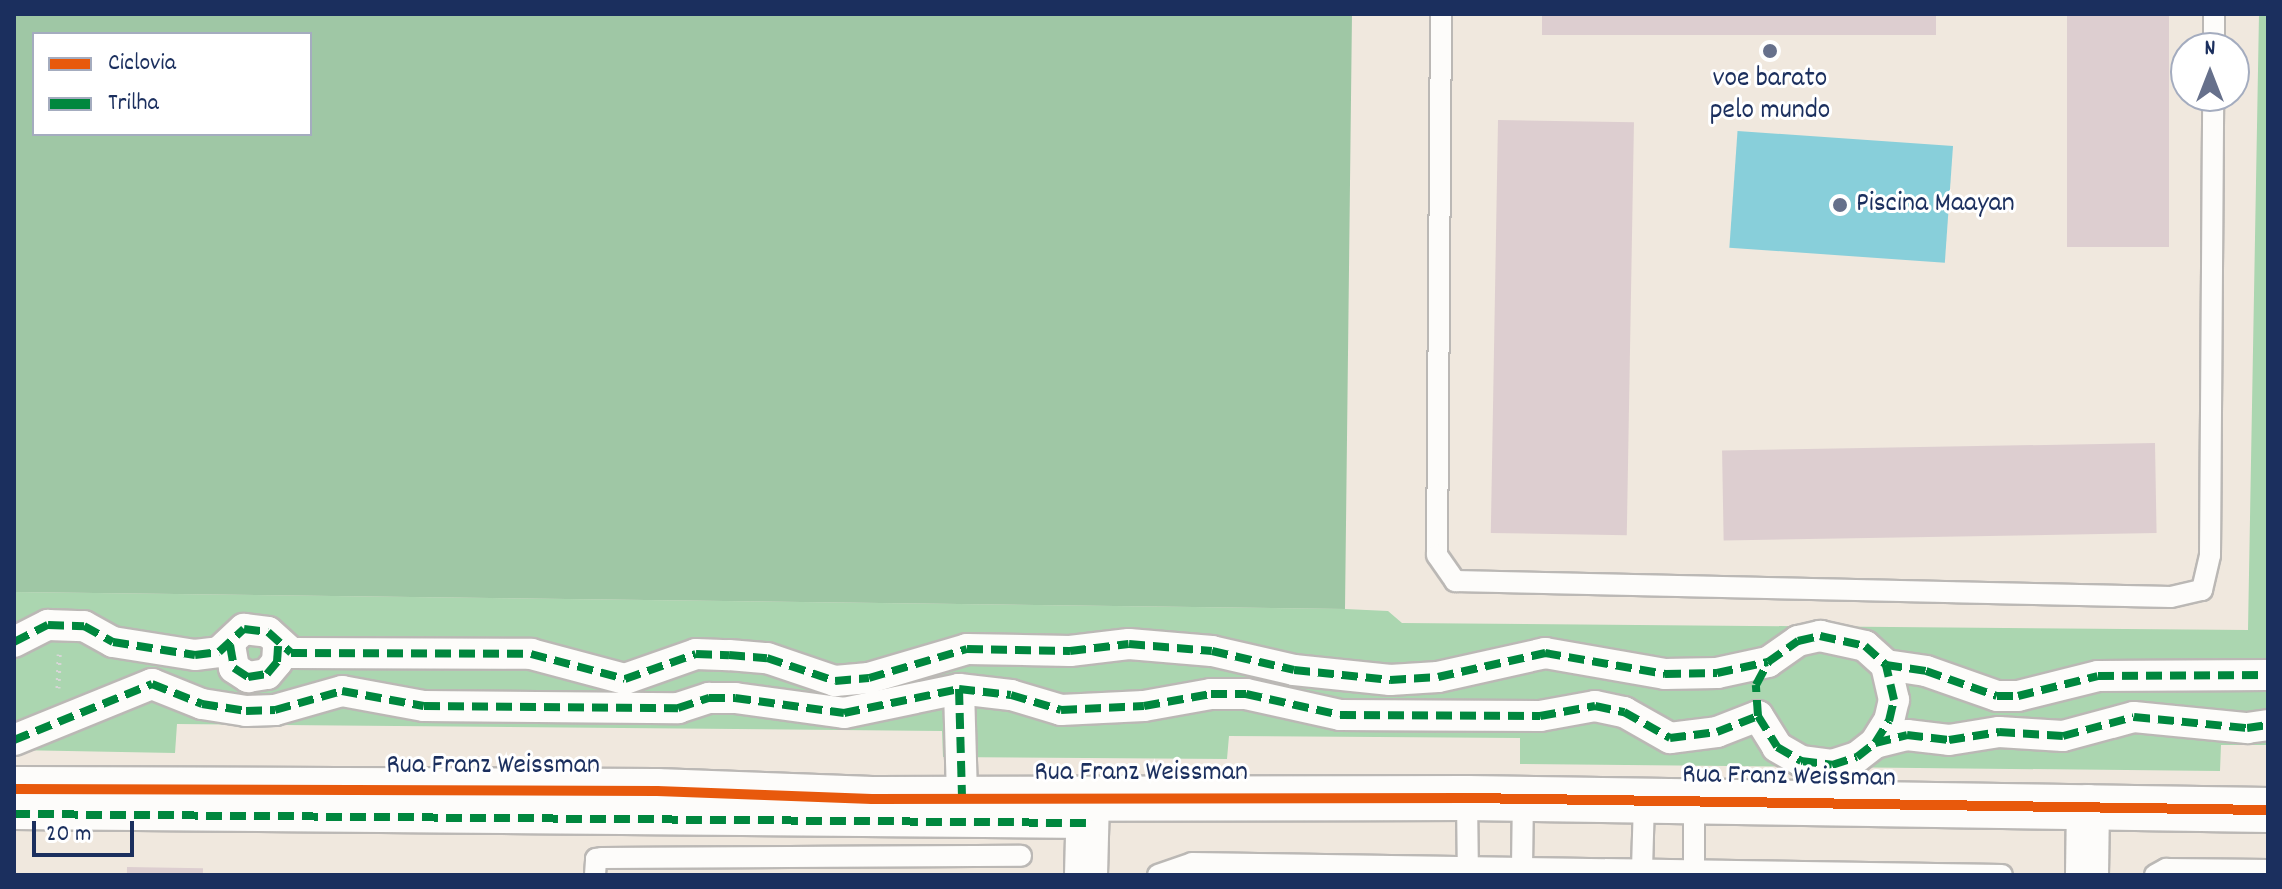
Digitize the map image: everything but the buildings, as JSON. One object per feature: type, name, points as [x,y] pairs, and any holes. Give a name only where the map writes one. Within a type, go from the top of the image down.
[{"type":"street","points":[[14,642],[48,625],[84,626],[113,642],[153,651],[195,655],[230,645],[234,668],[248,677],[267,674],[277,662],[278,646],[291,653],[531,654],[625,679],[696,654],[729,655],[767,658],[835,681],[869,678],[967,649],[1006,646],[1070,651],[1129,644],[1212,651],[1294,670],[1390,680],[1438,677],[1545,653],[1665,674],[1717,673],[1768,662],[1798,641],[1820,636],[1865,646],[1886,665],[1926,671],[1975,692],[2018,696],[2098,676],[2268,675]]},
{"type":"street","points":[[1768,662],[1756,685],[1758,716],[1777,747],[1801,761],[1832,765],[1857,757],[1875,743],[1889,721],[1894,700],[1886,665]]},
{"type":"street","points":[[14,740],[152,684],[202,704],[246,711],[275,710],[342,691],[424,706],[678,708],[709,698],[735,698],[844,713],[959,689],[1011,695],[1061,710],[1144,706],[1211,694],[1246,694],[1340,715],[1540,716],[1595,706],[1624,712],[1670,738],[1717,732],[1758,716]]},
{"type":"street","points":[[959,689],[962,799]]},
{"type":"street","points":[[1875,743],[1907,735],[1949,740],[1999,732],[2063,736],[2134,717],[2247,728],[2268,725]]},
{"type":"street","name":"Rua Franz Weissman","points":[[14,789],[657,791],[962,799],[1087,810],[1467,798],[2268,810]]},
{"type":"street","points":[[2087,875],[2088,806]]},
{"type":"street","points":[[14,814],[1087,810],[1086,875]]},
{"type":"lane","points":[[1441,14],[1437,555],[1455,581],[2171,597],[2202,590],[2209,576],[2213,112]]},
{"type":"lane","points":[[1467,798],[1468,871]]},
{"type":"lane","points":[[1522,867],[1523,799]]},
{"type":"lane","points":[[1642,869],[1644,800]]},
{"type":"lane","points":[[1694,800],[1694,872]]},
{"type":"lane","points":[[595,875],[596,859],[643,866],[1021,856]]},
{"type":"lane","points":[[1158,875],[1192,863],[1468,871],[1522,867],[2002,875]]},
{"type":"lane","points":[[2155,875],[2166,869],[2268,870]]},
{"type":"green space","points":[[14,14],[1352,14],[1345,609],[14,592]]},
{"type":"green space","points":[[2259,14],[2268,14],[2268,745],[2221,745],[2220,771],[1520,764],[1520,738],[1229,736],[1227,759],[943,757],[942,731],[177,724],[175,753],[14,750],[14,592],[1345,609],[1388,611],[1402,623],[2248,630]]},
{"type":"water","name":"Piscina Maayan","points":[[1738,131],[1953,146],[1945,263],[1729,248]]},
{"type":"marked path","points":[[14,642],[48,625],[84,626],[113,642],[195,655],[219,652],[244,629],[268,632],[291,653],[531,654],[625,679],[696,654],[729,655],[767,658],[835,681],[869,678],[967,649],[1070,651],[1129,644],[1212,651],[1294,670],[1390,680],[1438,677],[1545,653],[1665,674],[1717,673],[1768,662],[1798,641],[1820,636],[1865,646],[1886,665],[1926,671],[1997,696],[2018,696],[2098,676],[2268,675]]},
{"type":"marked path","points":[[230,645],[234,668],[248,677],[267,674],[277,662],[278,646]]},
{"type":"marked path","points":[[1758,716],[1756,685],[1768,662]]},
{"type":"marked path","points":[[1875,743],[1889,721],[1894,700],[1886,665]]},
{"type":"marked path","points":[[14,740],[152,684],[202,704],[246,711],[275,710],[342,691],[424,706],[678,708],[709,698],[735,698],[844,713],[959,689],[1011,695],[1061,710],[1144,706],[1211,694],[1246,694],[1340,715],[1540,716],[1595,706],[1624,712],[1670,738],[1717,732],[1758,716],[1777,747],[1801,761],[1832,765],[1857,757],[1875,743],[1907,735],[1949,740],[1999,732],[2063,736],[2134,717],[2247,728],[2268,725]]},
{"type":"marked path","points":[[959,689],[962,799]]},
{"type":"marked path","points":[[14,814],[1087,823]]},
{"type":"cycle path","points":[[14,789],[657,791],[872,799],[1467,798],[2268,810]]},
{"type":"place","name":"voe barato pelo mundo","points":[[1770,51]]},
{"type":"place","name":"Piscina Maayan","points":[[1840,205]]}]
